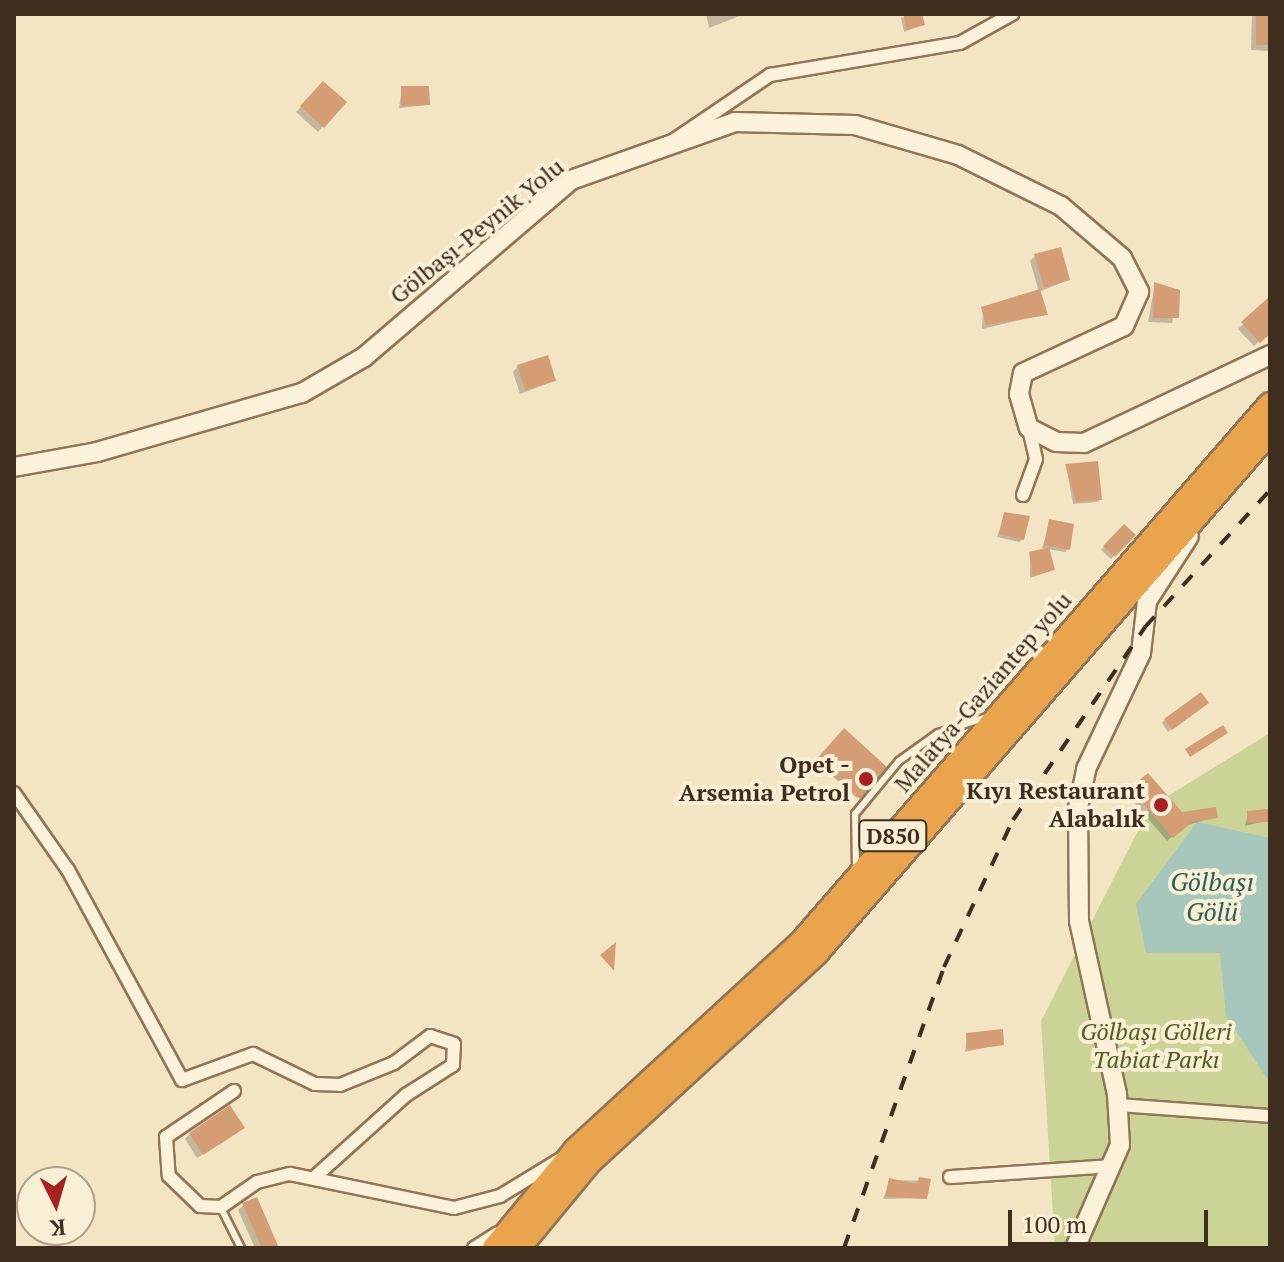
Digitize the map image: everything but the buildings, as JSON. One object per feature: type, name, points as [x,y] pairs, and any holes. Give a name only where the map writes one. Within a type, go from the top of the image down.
[{"type":"highway","name":"Malatya-Gaziantep yolu","points":[[494,1248],[575,1150],[802,941],[1270,404]]},
{"type":"highway","name":"Malatya-Gaziantep yolu","points":[[519,1248],[589,1163],[816,954],[1270,432]]},
{"type":"street","points":[[666,146],[697,118],[770,75],[945,47],[1012,14]]},
{"type":"street","name":"Gölbaşı-Peynik Yolu","points":[[14,467],[97,452],[302,393],[364,357],[571,180],[735,122],[855,125],[958,155],[1061,206],[1122,258],[1139,292],[1124,326],[1023,373],[1019,394],[1029,428]]},
{"type":"street","points":[[1029,428],[1056,442],[1084,443],[1270,355]]},
{"type":"street","points":[[1023,495],[1036,459],[1029,428]]},
{"type":"street","points":[[1075,1248],[1120,1145],[1117,1105],[1079,921],[1078,808],[1091,757],[1141,653],[1147,601],[1213,496]]},
{"type":"street","points":[[14,793],[68,870],[182,1080],[253,1054],[315,1084],[340,1085],[394,1063],[430,1036],[454,1044],[453,1065],[406,1095],[317,1175]]},
{"type":"street","points":[[234,1091],[182,1121],[166,1137],[163,1156],[181,1193],[200,1206],[221,1207],[257,1182],[317,1175],[429,1208],[454,1208],[500,1196],[575,1150]]},
{"type":"street","points":[[1117,1105],[1270,1116]]},
{"type":"street","points":[[950,1177],[1110,1166]]},
{"type":"street","points":[[474,1248],[515,1223]]},
{"type":"lane","points":[[857,877],[855,814],[899,761],[938,733],[999,713]]},
{"type":"lane","points":[[221,1207],[241,1248]]},
{"type":"green space","name":"Gölbaşı Gölleri Tabiat Parkı","points":[[1270,733],[1270,1248],[1055,1248],[1041,1021],[1150,807]]},
{"type":"water","name":"Gölbaşı Gölü","points":[[1197,822],[1270,838],[1270,1083],[1226,1016],[1220,953],[1146,953],[1136,904]]},
{"type":"railway","points":[[844,1248],[944,967],[1013,820],[1145,627],[1270,490]]},
{"type":"place","name":"Opet - Arsemia Petrol","points":[[866,779]]},
{"type":"place","name":"Kıyı Restaurant Alabalık","points":[[1161,805]]}]
